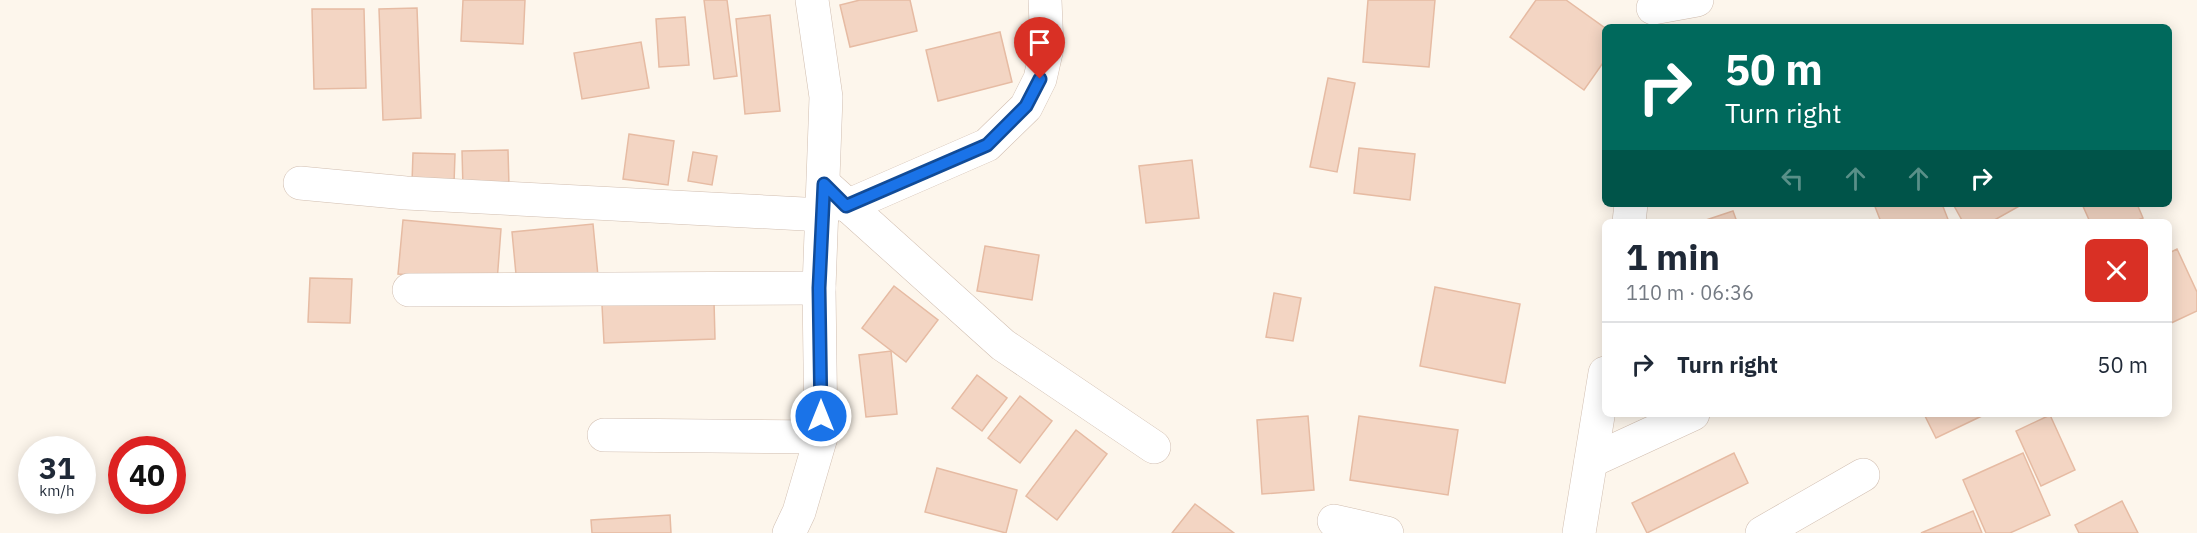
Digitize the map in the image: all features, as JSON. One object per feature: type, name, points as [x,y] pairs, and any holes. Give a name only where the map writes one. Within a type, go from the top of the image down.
[{"type":"street","points":[[789,533],[799,512],[821,438],[819,288],[831,202],[826,97],[812,0]]},
{"type":"street","points":[[300,183],[405,193],[831,202],[987,145],[1026,106],[1040,79],[1047,48],[1045,0]]},
{"type":"street","points":[[1653,12],[1697,0]]},
{"type":"street","points":[[831,202],[1003,345],[1154,447]]},
{"type":"street","points":[[409,290],[819,288]]},
{"type":"street","points":[[1579,533],[1602,392]]},
{"type":"street","points":[[1591,460],[1686,417]]},
{"type":"street","points":[[604,435],[821,438]]},
{"type":"street","points":[[1762,533],[1863,475]]},
{"type":"street","points":[[1334,520],[1387,533]]},
{"type":"building","points":[[463,0],[525,0],[523,44],[461,41]]},
{"type":"building","points":[[704,0],[727,0],[737,76],[714,79]]},
{"type":"building","points":[[860,0],[910,0],[917,31],[850,47],[840,5]]},
{"type":"building","points":[[1368,0],[1435,0],[1429,67],[1363,62]]},
{"type":"building","points":[[1536,0],[1566,0],[1602,26],[1602,64],[1584,90],[1510,37]]},
{"type":"building","points":[[417,8],[421,118],[383,120],[379,9]]},
{"type":"building","points":[[312,9],[364,9],[366,88],[314,89]]},
{"type":"building","points":[[770,15],[780,111],[745,114],[736,19]]},
{"type":"building","points":[[685,17],[689,65],[659,67],[656,19]]},
{"type":"building","points":[[1000,32],[1012,82],[938,101],[926,50]]},
{"type":"building","points":[[641,42],[649,88],[582,99],[574,53]]},
{"type":"building","points":[[1328,78],[1355,83],[1337,172],[1310,167]]},
{"type":"building","points":[[629,134],[674,141],[668,185],[623,179]]},
{"type":"building","points":[[1359,148],[1415,154],[1410,200],[1354,193]]},
{"type":"building","points":[[508,150],[509,186],[463,188],[462,151]]},
{"type":"building","points":[[693,152],[717,156],[712,185],[688,181]]},
{"type":"building","points":[[413,153],[455,154],[454,184],[412,183]]},
{"type":"building","points":[[1192,160],[1199,218],[1146,223],[1139,166]]},
{"type":"building","points":[[1875,207],[1943,207],[1948,219],[1880,219]]},
{"type":"building","points":[[1955,207],[2018,207],[1996,219],[1961,219]]},
{"type":"building","points":[[2083,207],[2138,207],[2143,218],[2140,219],[2089,219]]},
{"type":"building","points":[[1733,211],[1736,219],[1709,219]]},
{"type":"building","points":[[403,220],[501,229],[497,282],[398,274]]},
{"type":"building","points":[[593,224],[598,276],[517,285],[512,232]]},
{"type":"building","points":[[985,246],[1039,255],[1032,300],[977,291]]},
{"type":"building","points":[[2177,249],[2197,292],[2197,311],[2172,323],[2172,252]]},
{"type":"building","points":[[310,278],[352,279],[350,323],[308,322]]},
{"type":"building","points":[[894,286],[938,320],[906,362],[862,328]]},
{"type":"building","points":[[1435,287],[1520,304],[1505,383],[1420,366]]},
{"type":"building","points":[[1274,293],[1301,298],[1293,341],[1266,337]]},
{"type":"building","points":[[714,301],[715,339],[604,343],[602,305]]},
{"type":"building","points":[[891,351],[897,414],[866,417],[859,355]]},
{"type":"building","points":[[977,375],[1007,398],[982,431],[952,408]]},
{"type":"building","points":[[1020,396],[1052,421],[1020,463],[988,438]]},
{"type":"building","points":[[1308,416],[1314,490],[1262,494],[1257,420]]},
{"type":"building","points":[[1359,416],[1458,430],[1448,495],[1350,480]]},
{"type":"building","points":[[1926,417],[1980,417],[1936,438]]},
{"type":"building","points":[[2046,417],[2051,417],[2075,470],[2041,486],[2016,431]]},
{"type":"building","points":[[1076,430],[1107,454],[1057,520],[1026,496]]},
{"type":"building","points":[[1734,453],[1748,483],[1647,533],[1632,503]]},
{"type":"building","points":[[2023,453],[2050,515],[2010,533],[1986,533],[1963,480]]},
{"type":"building","points":[[937,468],[1017,490],[1006,533],[925,512]]},
{"type":"building","points":[[2122,501],[2138,533],[2079,533],[2075,525]]},
{"type":"building","points":[[1195,504],[1234,533],[1172,533]]},
{"type":"building","points":[[1973,511],[1982,533],[1921,533]]},
{"type":"building","points":[[670,515],[671,533],[592,533],[591,520]]},
{"type":"route","points":[[821,416],[819,288],[824,184],[846,206],[987,145],[1026,106],[1040,79]]}]
